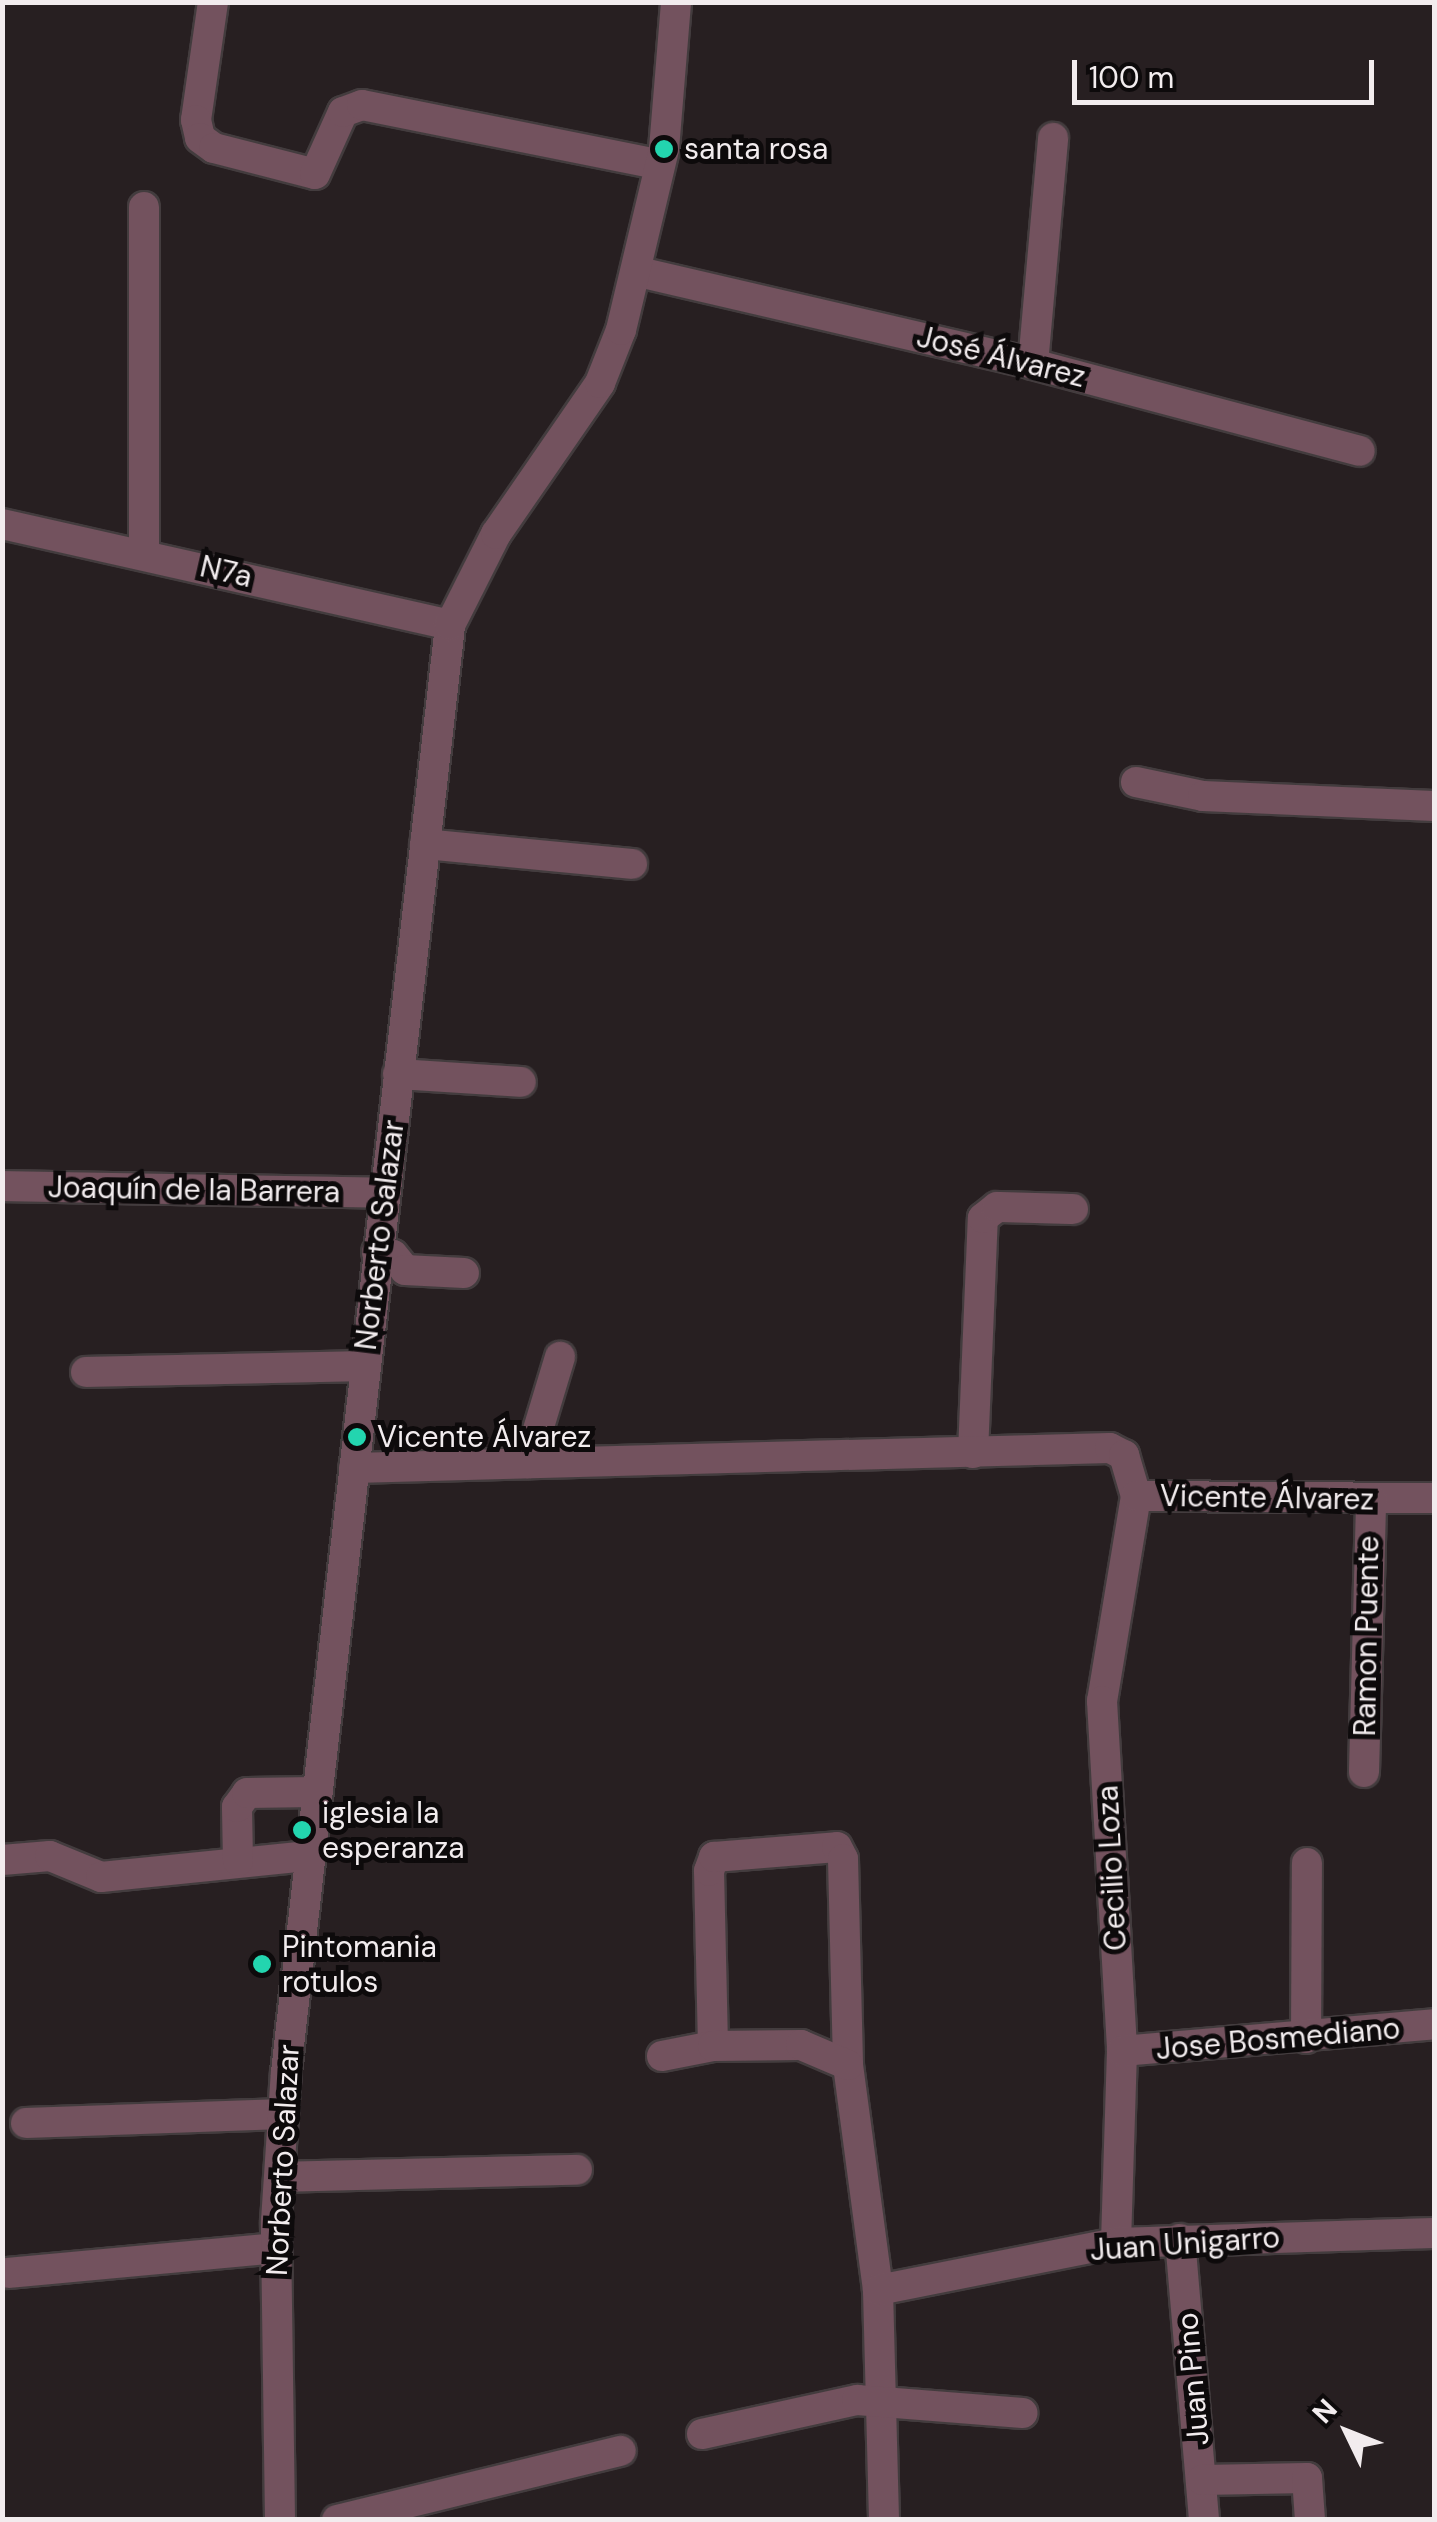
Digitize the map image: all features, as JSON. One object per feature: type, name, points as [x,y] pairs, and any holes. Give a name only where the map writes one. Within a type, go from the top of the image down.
[{"type":"street","points":[[213,2],[196,120],[200,138],[214,148],[315,174],[343,112],[362,105],[658,164]]},
{"type":"street","name":"Norberto Salazar","points":[[280,2520],[276,2248],[284,2114],[376,1252],[450,624],[496,534],[600,382],[639,272],[658,164],[676,2]]},
{"type":"street","points":[[1034,364],[1054,138]]},
{"type":"street","points":[[144,207],[144,553]]},
{"type":"street","name":"José Álvarez","points":[[639,272],[1034,364],[1360,451]]},
{"type":"street","name":"N7a","points":[[2,524],[450,624]]},
{"type":"street","points":[[1136,782],[1204,796],[1434,806]]},
{"type":"street","points":[[424,844],[632,864]]},
{"type":"street","points":[[398,1074],[522,1082]]},
{"type":"street","name":"Joaquín de la Barrera","points":[[2,1186],[385,1193]]},
{"type":"street","points":[[973,1453],[982,1218],[997,1207],[1073,1209]]},
{"type":"street","points":[[376,1252],[394,1256],[404,1270],[464,1273]]},
{"type":"street","points":[[528,1464],[560,1357]]},
{"type":"street","points":[[86,1372],[364,1366]]},
{"type":"street","name":"Vicente Álvarez","points":[[354,1468],[1110,1448],[1131,1464],[1136,1496],[1434,1498]]},
{"type":"street","name":"Cecilio Loza","points":[[1116,2243],[1122,2052],[1102,1701],[1136,1496]]},
{"type":"street","name":"Ramon Puente","points":[[1364,1772],[1371,1499]]},
{"type":"street","points":[[238,1861],[237,1807],[247,1794],[316,1792]]},
{"type":"street","points":[[713,2046],[709,1870],[714,1857],[825,1844],[843,1859],[848,2065],[878,2290],[876,2400],[884,2520]]},
{"type":"street","points":[[2,1860],[50,1856],[100,1877],[309,1856]]},
{"type":"street","points":[[1306,2038],[1307,1863]]},
{"type":"street","name":"Jose Bosmediano","points":[[1122,2052],[1434,2024]]},
{"type":"street","points":[[662,2056],[713,2046],[801,2045],[848,2065]]},
{"type":"street","points":[[26,2123],[284,2114]]},
{"type":"street","points":[[280,2177],[577,2170]]},
{"type":"street","name":"Juan Unigarro","points":[[878,2290],[1116,2243],[1434,2233]]},
{"type":"street","name":"Juan Pino","points":[[1180,2239],[1204,2520]]},
{"type":"street","points":[[8,2273],[276,2248]]},
{"type":"street","points":[[702,2434],[876,2400],[1022,2413]]},
{"type":"street","points":[[337,2520],[621,2451]]},
{"type":"street","points":[[1202,2480],[1307,2478],[1310,2520]]},
{"type":"place","name":"santa rosa","points":[[664,149]]},
{"type":"place","name":"Vicente Álvarez","points":[[357,1437]]},
{"type":"place","name":"iglesia la esperanza","points":[[302,1830]]},
{"type":"place","name":"Pintomania rotulos","points":[[262,1964]]}]
